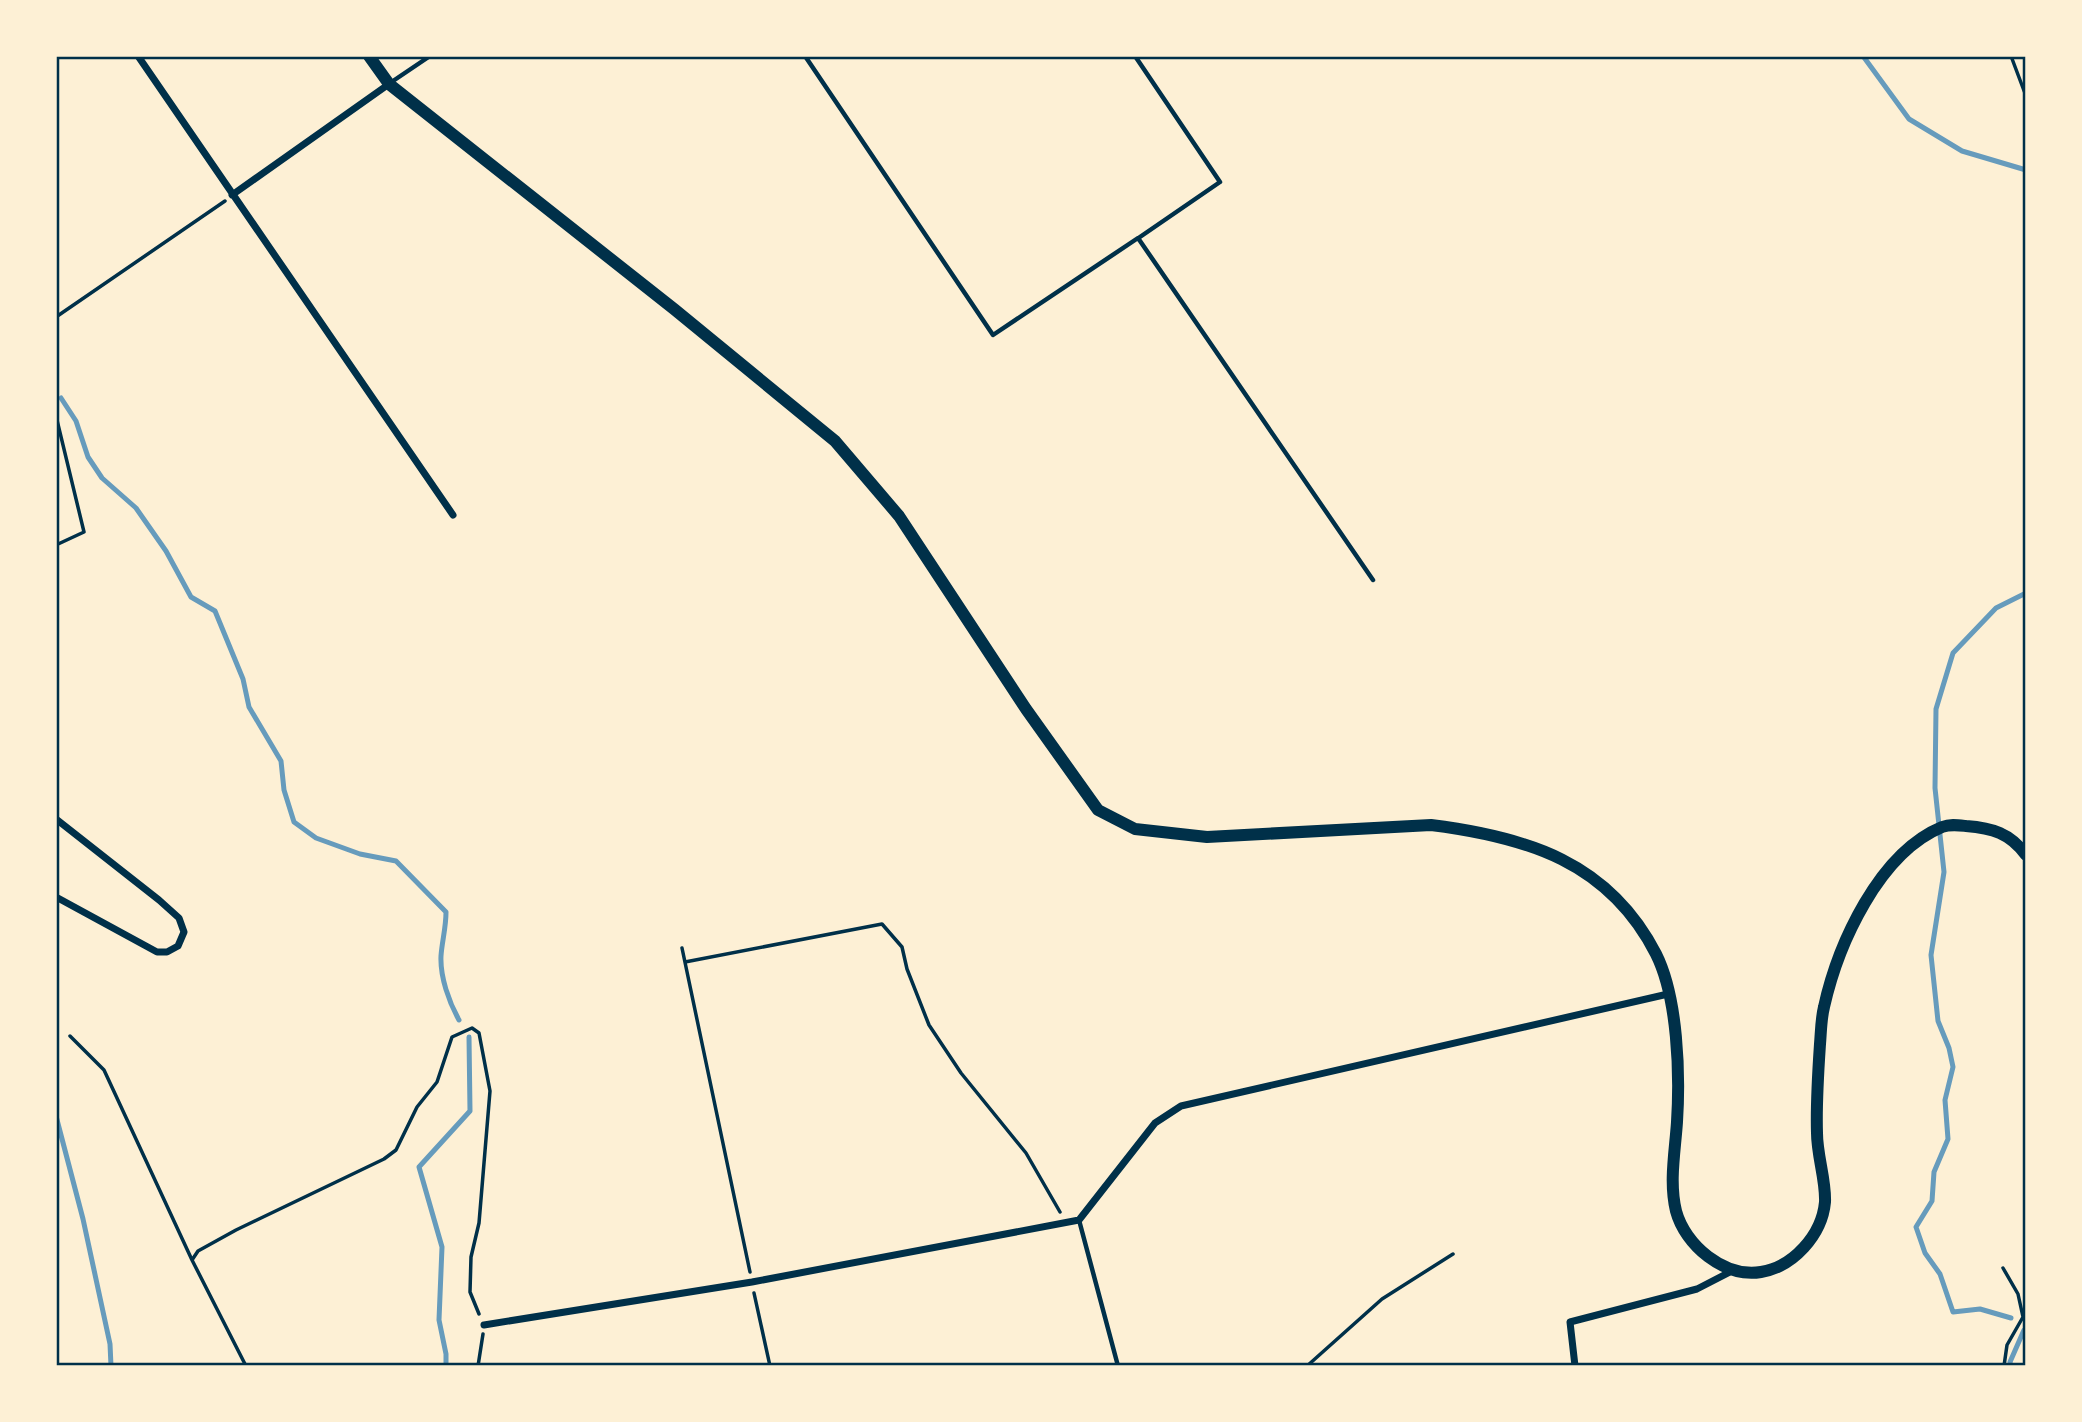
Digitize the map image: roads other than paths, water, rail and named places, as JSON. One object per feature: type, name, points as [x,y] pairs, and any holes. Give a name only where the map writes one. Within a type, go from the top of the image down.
[{"type":"street","points":[[138,56],[453,515]]},
{"type":"street","points":[[369,56],[389,84],[674,309],[835,441],[899,516],[1026,709],[1098,810],[1135,829],[1207,837],[1431,825],[1497,835],[1530,845],[1575,865],[1609,891],[1638,923],[1658,957],[1668,994],[1676,1038],[1678,1099],[1672,1188],[1677,1213],[1687,1236],[1708,1256],[1732,1271],[1760,1273],[1783,1265],[1813,1237],[1825,1203],[1817,1136],[1817,1084],[1823,1009],[1850,930],[1876,885],[1901,855],[1932,831],[1948,824],[1990,828],[2010,839],[2026,855]]},
{"type":"street","points":[[232,195],[389,84]]},
{"type":"street","points":[[56,819],[159,900],[179,918],[184,932],[178,946],[167,952],[157,952],[56,897]]},
{"type":"street","points":[[484,1325],[752,1282],[1079,1220],[1155,1123],[1181,1106],[1668,994]]},
{"type":"street","points":[[1575,1366],[1570,1322],[1696,1289],[1732,1271]]},
{"type":"lane","points":[[389,84],[430,56]]},
{"type":"lane","points":[[805,56],[993,335],[1220,181],[1135,56]]},
{"type":"lane","points":[[1136,240],[1138,239],[1373,580]]},
{"type":"lane","points":[[1079,1220],[1118,1366]]},
{"type":"waterway","points":[[1863,56],[1909,119],[1962,151],[2026,170]]},
{"type":"waterway","points":[[61,398],[76,421],[88,457],[102,478],[136,508],[166,551],[191,597],[215,611],[243,679],[249,707],[281,761],[284,790],[294,822],[316,838],[360,854],[396,861],[446,912],[442,972],[459,1020]]},
{"type":"waterway","points":[[2011,1318],[1980,1309],[1953,1312],[1940,1274],[1925,1253],[1916,1227],[1932,1201],[1934,1172],[1948,1139],[1945,1100],[1953,1067],[1938,1021],[1931,955],[1944,872],[1935,788],[1936,709],[1953,653],[1996,608],[2026,593]]},
{"type":"waterway","points":[[446,1366],[439,1320],[442,1247],[419,1167],[470,1111],[469,1037]]},
{"type":"waterway","points":[[56,1116],[83,1219],[110,1344],[111,1366]]},
{"type":"waterway","points":[[2011,1366],[2010,1362],[2024,1330]]}]
